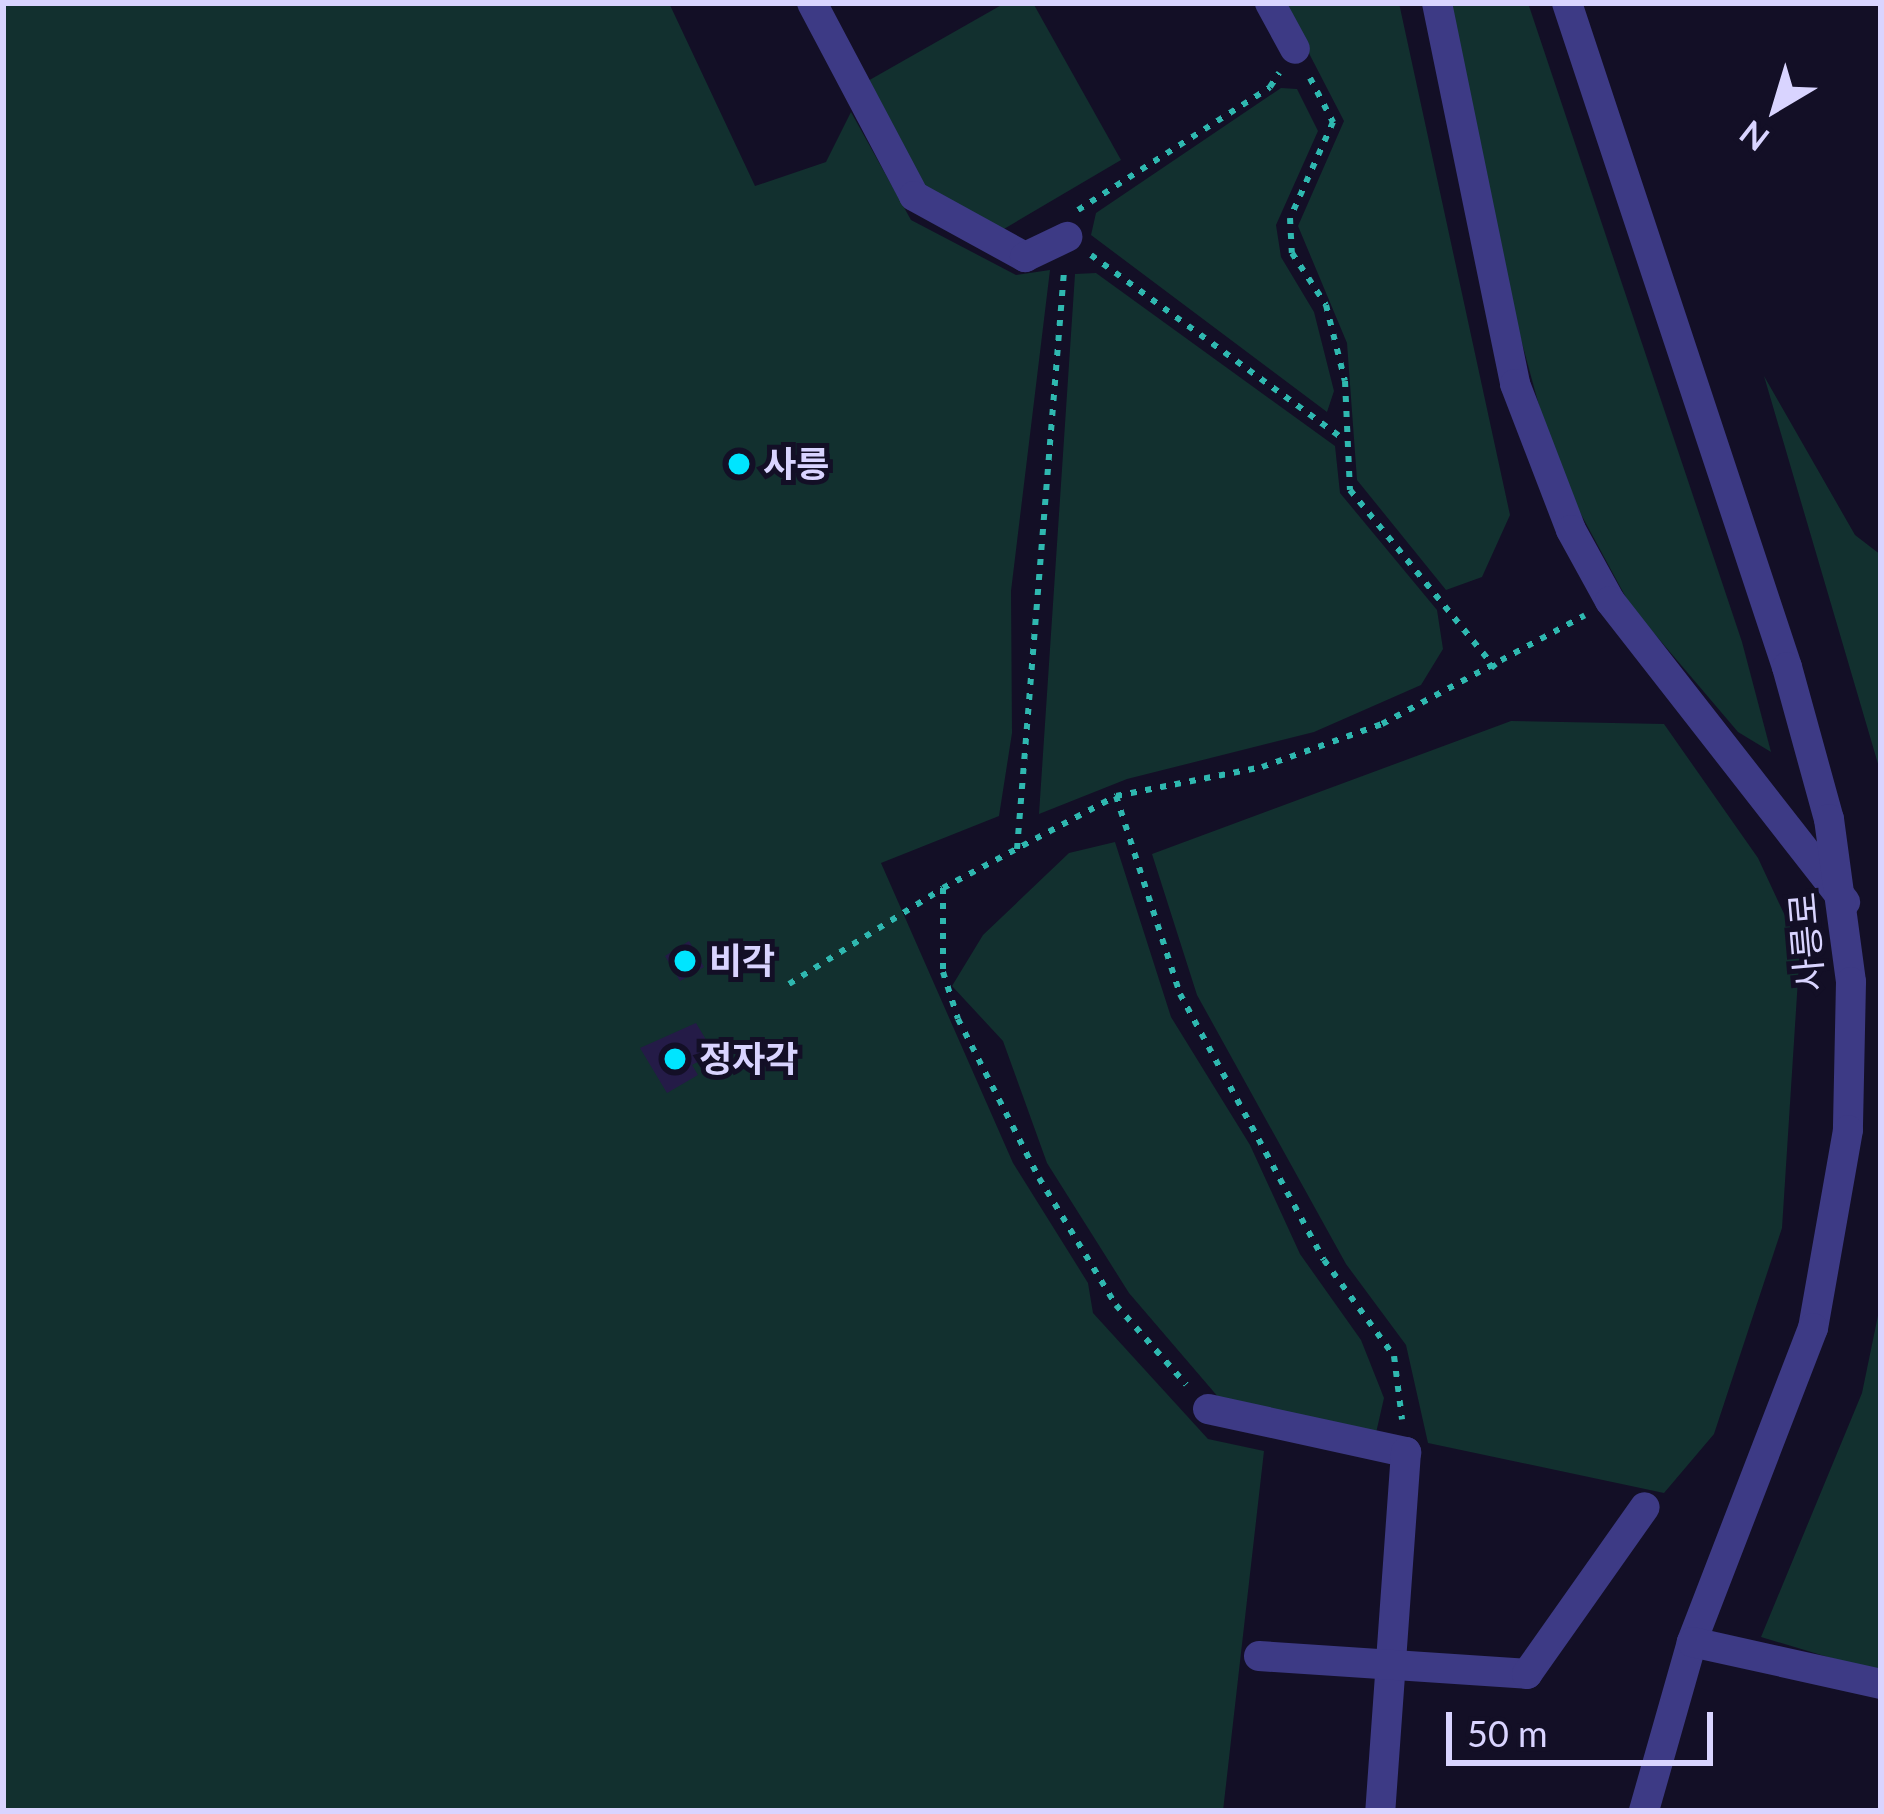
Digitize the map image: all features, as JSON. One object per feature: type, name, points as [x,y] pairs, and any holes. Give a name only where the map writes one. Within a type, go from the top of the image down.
[{"type":"street","points":[[812,3],[914,196],[1025,257],[1066,237]]},
{"type":"street","points":[[1270,3],[1295,49]]},
{"type":"street","points":[[1437,3],[1515,384],[1570,530],[1610,601],[1846,903]]},
{"type":"street","name":"사릉로","points":[[1567,3],[1787,667],[1846,903],[1848,1130],[1829,1259],[1791,1393],[1692,1642],[1644,1811]]},
{"type":"street","points":[[1208,1409],[1406,1452],[1380,1811]]},
{"type":"street","points":[[1259,1656],[1527,1674],[1645,1508]]},
{"type":"street","points":[[1692,1642],[1881,1684]]},
{"type":"path","points":[[1016,849],[1068,216],[1270,87],[1295,49],[1333,122],[1290,218],[1292,254],[1326,305],[1345,381],[1350,490],[1496,668]]},
{"type":"path","points":[[1066,237],[1345,440]]},
{"type":"path","points":[[789,984],[944,887],[1116,796],[1262,766],[1382,724],[1496,668],[1610,601]]},
{"type":"path","points":[[1116,796],[1180,994],[1324,1260],[1394,1356],[1406,1452]]},
{"type":"path","points":[[944,887],[943,972],[958,1019],[1116,1305],[1208,1409]]},
{"type":"green space","points":[[3,3],[669,3],[755,186],[826,162],[851,112],[911,220],[1016,275],[1050,270],[1011,591],[1012,733],[999,816],[881,863],[1013,1163],[1088,1283],[1093,1313],[1208,1439],[1264,1451],[1223,1811],[3,1811]]},
{"type":"green space","points":[[1005,3],[1033,3],[1121,160],[997,233],[929,193],[866,82]]},
{"type":"green space","points":[[1283,3],[1399,3],[1510,515],[1482,577],[1446,590],[1357,480],[1347,343],[1298,226],[1344,121]]},
{"type":"green space","points":[[1449,3],[1528,3],[1742,642],[1771,752],[1738,732],[1630,605],[1556,468],[1501,266]]},
{"type":"green space","points":[[1281,88],[1297,89],[1318,131],[1276,225],[1281,257],[1314,312],[1334,391],[1327,412],[1091,235],[1096,213]]},
{"type":"green space","points":[[1096,273],[1335,446],[1340,493],[1437,610],[1443,649],[1421,685],[1314,732],[1127,779],[1039,814],[1075,274]]},
{"type":"green space","points":[[1764,376],[1855,535],[1881,555],[1881,774]]},
{"type":"green space","points":[[1511,721],[1664,724],[1758,858],[1800,948],[1782,1228],[1714,1434],[1664,1493],[1428,1443],[1406,1345],[1346,1264],[1197,995],[1152,854]]},
{"type":"green space","points":[[1115,842],[1171,1017],[1250,1145],[1300,1254],[1361,1340],[1384,1398],[1376,1433],[1219,1398],[1129,1293],[1047,1163],[1003,1041],[952,986],[983,935],[1069,853]]},
{"type":"green space","points":[[1881,1301],[1881,1673],[1761,1637],[1862,1393]]},
{"type":"building","name":"비각","points":[[689,941],[704,967],[680,981],[665,956]]},
{"type":"building","name":"정자각","points":[[696,1023],[714,1053],[692,1065],[698,1075],[667,1093],[640,1048]]},
{"type":"place","name":"사릉","points":[[739,464]]},
{"type":"place","name":"비각","points":[[685,961]]},
{"type":"place","name":"정자각","points":[[675,1059]]}]
